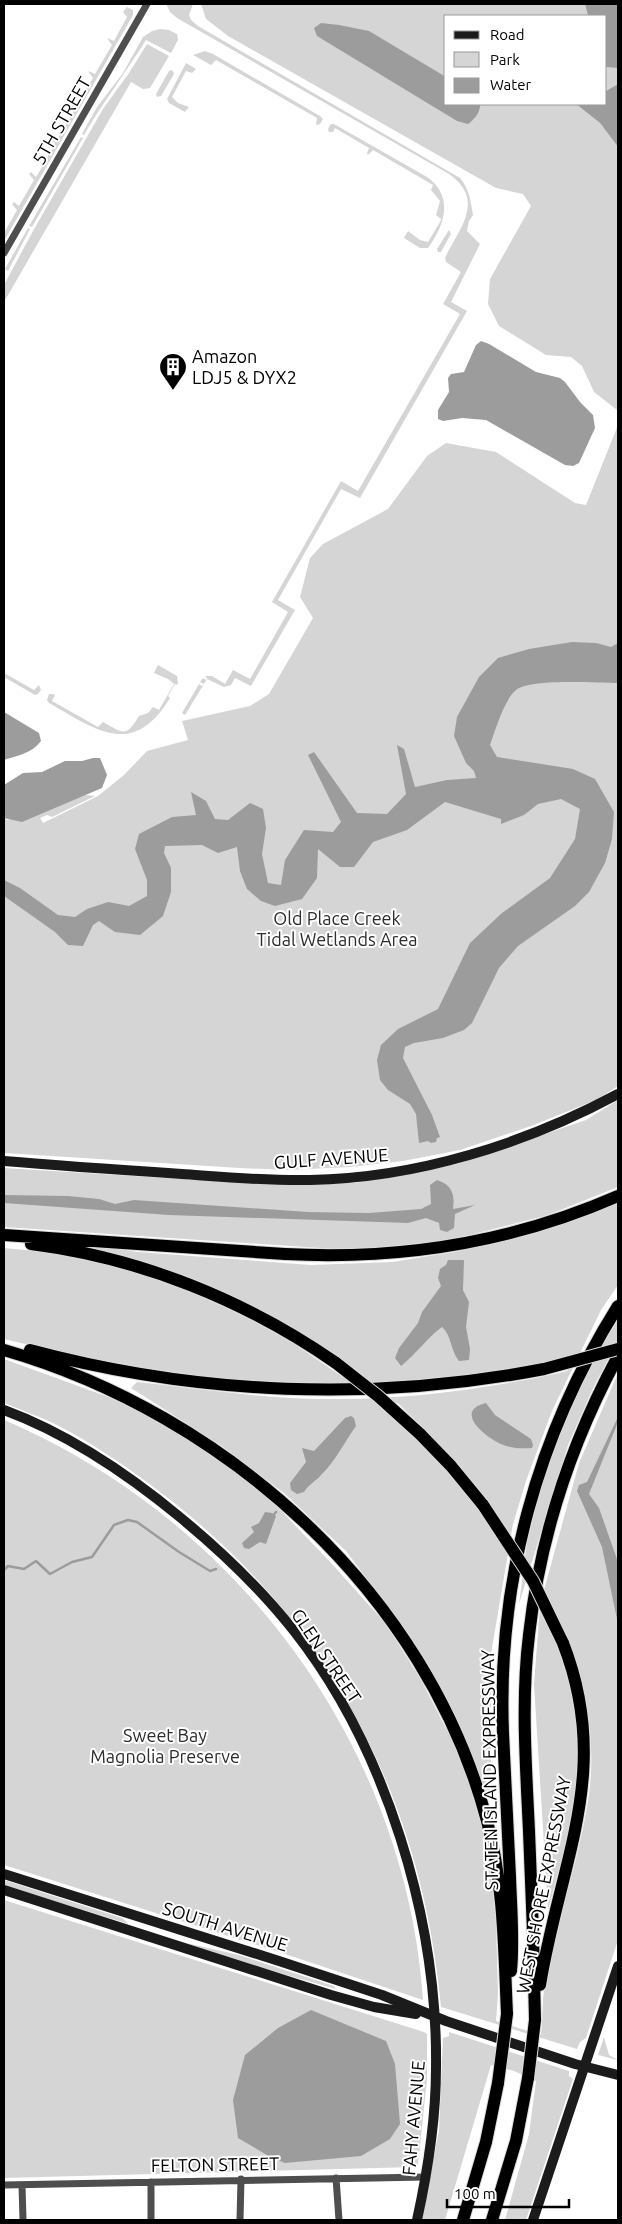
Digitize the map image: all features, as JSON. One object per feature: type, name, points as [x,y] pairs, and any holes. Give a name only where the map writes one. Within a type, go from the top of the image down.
[{"type":"highway","points":[[4,1235],[285,1254],[375,1254],[439,1248],[505,1235],[554,1220],[618,1196]]},
{"type":"highway","name":"WEST SHORE EXPRESSWAY","points":[[4,1242],[60,1249],[107,1258],[184,1282],[258,1315],[336,1363],[378,1396],[420,1434],[451,1466],[483,1505],[533,1581],[563,1643],[582,1710],[585,1755],[584,1785],[580,1813],[542,1974],[535,2020]]},
{"type":"highway","name":"STATEN ISLAND EXPRESSWAY","points":[[507,1996],[513,1944],[503,1689],[506,1623],[511,1585],[525,1520],[550,1442],[583,1368],[618,1306]]},
{"type":"highway","points":[[4,1343],[88,1365],[133,1374],[216,1384],[341,1391],[420,1387],[474,1381],[544,1369],[618,1349]]},
{"type":"highway","name":"WEST SHORE EXPRESSWAY","points":[[4,1350],[71,1372],[118,1392],[160,1414],[210,1446],[254,1478],[306,1523],[372,1597],[432,1686],[452,1725],[475,1780],[488,1824],[499,1883],[507,1996],[507,2014],[498,2083],[486,2142],[463,2220]]},
{"type":"highway","name":"STATEN ISLAND EXPRESSWAY","points":[[492,2220],[516,2141],[528,2078],[535,2020],[534,1938],[526,1732],[526,1680],[529,1635],[541,1562],[557,1497],[580,1435],[618,1356]]},
{"type":"street","name":"5TH STREET","points":[[4,253],[146,4]]},
{"type":"street","name":"GULF AVENUE","points":[[4,1161],[262,1180],[311,1180],[358,1177],[409,1168],[494,1147],[581,1114],[618,1094]]},
{"type":"street","name":"GLEN STREET","points":[[4,1410],[52,1431],[143,1487],[226,1556],[294,1631],[332,1688],[360,1740],[389,1804],[418,1900],[427,1945],[434,2017]]},
{"type":"street","name":"SOUTH AVENUE","points":[[4,1874],[279,1961],[382,1995],[434,2017],[584,2066],[618,2075]]},
{"type":"street","name":"SOUTH AVENUE","points":[[4,1890],[331,1995],[374,2006],[434,2017]]},
{"type":"street","points":[[533,2220],[618,1966]]},
{"type":"street","name":"FAHY AVENUE","points":[[417,2220],[433,2128],[436,2076],[434,2017]]},
{"type":"street","name":"FELTON STREET","points":[[4,2185],[241,2179],[426,2177]]},
{"type":"street","points":[[336,2178],[339,2220]]},
{"type":"street","points":[[240,2220],[241,2179]]},
{"type":"street","points":[[151,2182],[151,2220]]},
{"type":"street","points":[[22,2185],[23,2220]]},
{"type":"green space","points":[[166,4],[193,4],[189,15],[191,20],[198,26],[460,178],[468,191],[473,215],[469,221],[467,231],[480,244],[451,302],[467,311],[360,498],[341,489],[278,600],[295,610],[251,686],[235,678],[231,685],[224,687],[207,679],[204,684],[200,682],[203,678],[206,680],[205,676],[212,676],[225,684],[233,670],[250,679],[288,612],[272,602],[341,481],[358,491],[460,314],[443,304],[461,272],[446,262],[445,258],[462,226],[468,205],[466,194],[460,184],[449,174],[177,18],[170,12]]},
{"type":"green space","points":[[201,4],[585,4],[588,15],[444,15],[444,105],[577,105],[600,123],[618,147],[618,425],[617,410],[594,392],[582,366],[571,357],[546,355],[499,326],[488,304],[490,279],[531,206],[523,194],[496,188],[228,36],[206,19]]},
{"type":"green space","points":[[127,7],[133,10],[133,15],[4,241],[4,233],[17,210],[12,204],[14,202],[19,206],[34,180],[29,174],[31,172],[36,177],[38,174],[55,144],[50,137],[57,140],[74,111],[69,104],[76,107],[93,78],[88,71],[95,74],[112,45],[107,38],[114,41],[127,17],[123,12]]},
{"type":"green space","points":[[160,29],[169,30],[177,34],[178,40],[171,53],[146,40],[84,135],[82,134],[97,107],[123,73],[143,37],[152,31]]},
{"type":"green space","points":[[147,44],[169,56],[150,88],[143,89],[131,82],[4,302],[4,285],[33,231],[103,109]]},
{"type":"green space","points":[[205,51],[320,116],[323,119],[320,124],[316,125],[317,118],[216,60],[211,65],[193,55]]},
{"type":"green space","points":[[186,63],[196,69],[192,73],[186,71],[172,97],[178,103],[189,107],[185,112],[169,103],[167,99]]},
{"type":"green space","points":[[607,67],[618,68],[618,84],[607,90]]},
{"type":"green space","points":[[172,70],[174,74],[161,96],[157,97],[156,94],[169,71]]},
{"type":"green space","points":[[331,124],[427,177],[435,185],[441,193],[444,211],[439,230],[428,248],[420,248],[404,238],[408,231],[420,240],[428,242],[440,222],[441,219],[436,215],[440,201],[431,190],[433,185],[373,150],[368,155],[369,148],[335,128],[333,132],[329,132],[328,129]]},
{"type":"green space","points":[[81,137],[83,138],[32,227],[29,226]]},
{"type":"green space","points":[[28,228],[30,229],[8,271],[5,269]]},
{"type":"green space","points":[[449,230],[451,234],[441,252],[438,252],[437,249]]},
{"type":"green space","name":"Old Place Creek Tidal Wetlands Area","points":[[618,425],[618,1086],[596,1100],[531,1126],[460,1150],[403,1161],[350,1167],[288,1170],[4,1153],[4,818],[7,820],[86,795],[95,796],[52,817],[47,815],[40,818],[43,823],[98,796],[124,775],[147,751],[188,740],[182,721],[250,706],[269,694],[313,618],[300,597],[310,558],[323,544],[388,509],[427,456],[446,443],[496,452],[575,503],[586,505]]},
{"type":"green space","points":[[158,665],[177,676],[178,683],[177,685],[175,684],[168,696],[170,698],[156,717],[142,728],[128,734],[113,734],[98,729],[66,713],[47,700],[49,694],[53,694],[55,695],[52,701],[98,727],[103,722],[120,731],[124,731],[131,728],[139,716],[148,713],[153,707],[159,710],[174,684],[154,673]]},
{"type":"green space","points":[[4,673],[34,690],[39,685],[41,690],[35,695],[4,677]]},
{"type":"green space","points":[[199,684],[202,686],[204,684],[185,715],[182,713]]},
{"type":"green space","points":[[618,1100],[618,1187],[548,1215],[446,1241],[350,1250],[4,1227],[4,1168],[265,1184],[355,1183],[457,1164],[586,1120]]},
{"type":"green space","points":[[618,1201],[618,1285],[601,1310],[552,1411],[526,1481],[513,1524],[491,1654],[491,1792],[486,1793],[452,1714],[410,1636],[346,1551],[284,1493],[223,1447],[131,1388],[137,1382],[287,1398],[365,1399],[474,1389],[555,1374],[567,1371],[576,1357],[506,1371],[404,1383],[254,1384],[116,1366],[4,1339],[4,1248],[56,1253],[128,1270],[182,1288],[248,1318],[293,1343],[344,1378],[364,1376],[341,1359],[255,1307],[186,1276],[86,1249],[86,1244],[138,1252],[311,1265],[392,1262],[454,1252],[524,1235],[596,1212]],"holes":[[[398,1403],[463,1472],[499,1517],[495,1533],[470,1498],[442,1465],[380,1405]]]},
{"type":"green space","points":[[618,1320],[618,1341],[593,1388],[568,1445],[519,1604],[529,1535],[546,1472],[577,1393]]},
{"type":"green space","points":[[4,1359],[136,1407],[202,1446],[268,1497],[386,1624],[421,1680],[457,1750],[476,1801],[491,1865],[496,1924],[498,1994],[496,2021],[541,2035],[544,1989],[584,1825],[591,1773],[589,1719],[584,1692],[567,1640],[544,1590],[579,1463],[618,1373],[618,1940],[586,2038],[580,2042],[577,2049],[441,2007],[430,1930],[413,1857],[389,1787],[358,1721],[320,1658],[275,1599],[223,1545],[164,1495],[125,1466],[83,1439],[55,1424],[4,1403]]},
{"type":"green space","name":"Sweet Bay Magnolia Preserve","points":[[4,1420],[88,1463],[165,1517],[234,1580],[294,1652],[344,1731],[383,1816],[410,1906],[423,2000],[279,1952],[4,1865]]},
{"type":"green space","points":[[540,1607],[570,1682],[579,1740],[575,1797],[570,1825],[548,1910],[534,1684]]},
{"type":"green space","points":[[4,1880],[122,1918],[129,1924],[4,1886]]},
{"type":"green space","points":[[4,1900],[424,2032],[427,2034],[427,2079],[418,2165],[415,2167],[4,2178]]},
{"type":"green space","points":[[186,1943],[239,1955],[334,1986],[336,1989],[255,1966]]},
{"type":"green space","points":[[449,2032],[569,2071],[569,2076],[573,2079],[526,2220],[505,2220],[529,2134],[536,2081],[514,2071],[491,2065],[445,2220],[422,2220],[439,2130],[443,2038],[449,2036]]},
{"type":"green space","points":[[604,2037],[609,2055],[618,2060],[598,2055]]},
{"type":"water","points":[[585,4],[618,4],[618,68],[607,67],[607,15],[588,15]]},
{"type":"water","points":[[321,23],[369,31],[444,76],[444,105],[480,105],[477,115],[468,124],[457,121],[317,36],[314,28]]},
{"type":"water","points":[[618,84],[618,147],[600,123],[577,105],[607,105],[607,90]]},
{"type":"water","points":[[481,341],[536,372],[560,378],[593,415],[595,428],[579,463],[573,466],[565,465],[486,420],[462,418],[443,421],[438,419],[438,410],[449,392],[448,378],[451,374],[464,372],[476,345]]},
{"type":"water","points":[[572,642],[596,643],[611,647],[618,643],[618,683],[580,682],[524,686],[516,690],[508,701],[490,745],[497,757],[573,769],[595,779],[614,812],[612,839],[605,863],[589,892],[575,906],[518,946],[499,968],[472,1023],[464,1030],[443,1038],[414,1043],[405,1047],[403,1058],[432,1115],[440,1137],[437,1138],[436,1142],[419,1143],[416,1114],[410,1104],[388,1090],[380,1080],[377,1060],[381,1045],[398,1029],[438,1009],[470,943],[502,913],[550,878],[575,839],[580,809],[561,799],[538,804],[524,815],[501,824],[501,819],[445,802],[407,830],[373,842],[354,867],[340,867],[318,849],[317,878],[302,899],[275,906],[261,901],[247,889],[240,871],[237,847],[218,853],[202,845],[165,846],[164,853],[171,868],[171,892],[163,916],[140,935],[115,932],[99,921],[93,925],[83,946],[68,945],[55,932],[4,896],[4,880],[20,888],[58,915],[75,917],[87,909],[108,902],[129,906],[147,896],[147,880],[135,849],[139,834],[172,817],[196,815],[191,792],[206,801],[215,819],[228,820],[250,803],[263,809],[266,828],[262,854],[268,883],[281,885],[285,860],[304,830],[333,832],[341,822],[308,755],[314,752],[357,813],[387,814],[406,794],[397,745],[404,749],[415,787],[447,780],[476,778],[474,771],[466,763],[454,736],[457,717],[479,677],[498,658],[529,649]]},
{"type":"water","points":[[4,712],[39,733],[41,741],[29,751],[4,760]]},
{"type":"water","points":[[100,758],[107,775],[102,788],[22,822],[4,818],[4,785],[23,773],[42,772],[65,761],[82,761]]},
{"type":"water","points":[[437,1180],[449,1187],[453,1195],[453,1209],[475,1205],[455,1214],[454,1228],[447,1232],[440,1230],[439,1223],[426,1218],[408,1223],[169,1215],[4,1203],[4,1195],[68,1196],[99,1199],[115,1204],[134,1200],[308,1212],[369,1213],[421,1209],[431,1204],[430,1185]]},
{"type":"water","points":[[448,1260],[464,1260],[463,1290],[469,1302],[466,1327],[470,1349],[469,1360],[459,1361],[448,1335],[442,1327],[401,1366],[395,1358],[399,1348],[418,1323],[422,1312],[441,1286],[438,1278],[440,1269],[446,1265]]},
{"type":"water","points":[[486,1403],[495,1415],[531,1439],[532,1448],[516,1448],[504,1445],[487,1436],[475,1424],[472,1418],[472,1412],[477,1407]]},
{"type":"water","points":[[351,1416],[354,1418],[356,1426],[331,1464],[304,1492],[297,1494],[291,1490],[290,1483],[306,1462],[302,1448],[314,1451],[345,1418]]},
{"type":"water","points":[[618,1417],[618,1422],[589,1494],[599,1508],[618,1562],[618,1624],[602,1547],[577,1491],[579,1485],[587,1482]]},
{"type":"water","points":[[265,1512],[276,1516],[266,1544],[260,1542],[249,1549],[244,1548],[242,1543],[254,1532],[251,1527],[259,1523]]},
{"type":"water","points":[[311,2010],[386,2041],[395,2064],[400,2124],[390,2139],[361,2156],[285,2163],[272,2158],[238,2138],[233,2100],[245,2055],[278,2028]]},
{"type":"waterway","points":[[272,1517],[276,1512]]},
{"type":"waterway","points":[[4,1570],[8,1566],[24,1569],[36,1561],[50,1574],[72,1562],[92,1557],[114,1525],[128,1520],[137,1522],[179,1552],[210,1571],[216,1569]]},
{"type":"place","name":"Amazon LDJ5 & DYX2","points":[[173,391]]}]
